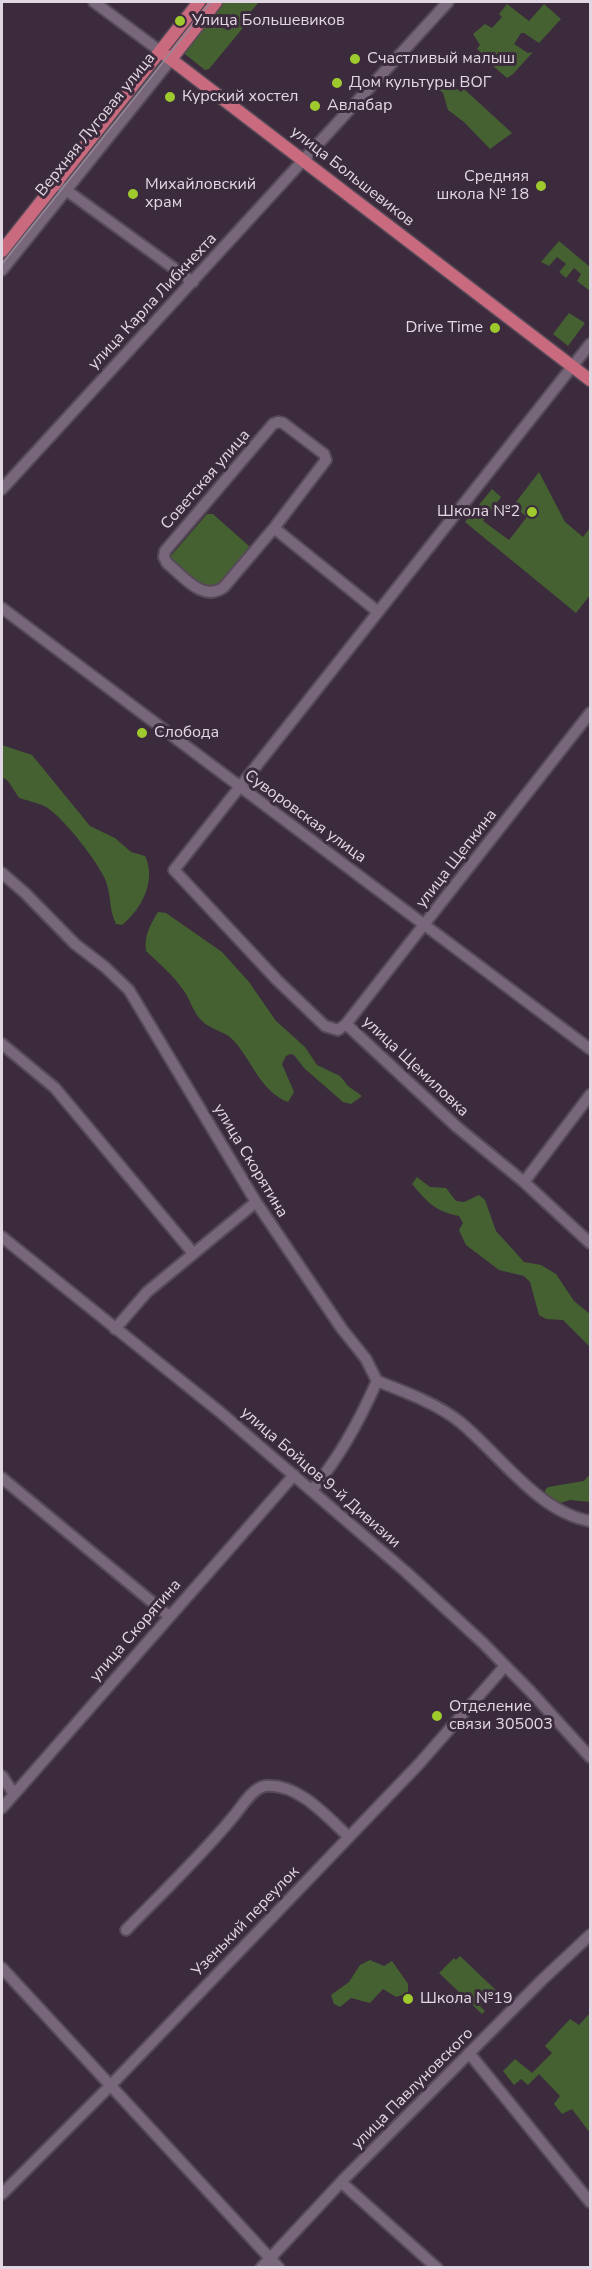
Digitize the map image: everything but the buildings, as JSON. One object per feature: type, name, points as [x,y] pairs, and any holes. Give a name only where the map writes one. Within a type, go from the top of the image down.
[{"type":"main road","name":"Верхняя Луговая улица","points":[[2,251],[61,186],[160,51],[199,2]]},
{"type":"main road","name":"Верхняя Луговая улица","points":[[172,58],[216,2]]},
{"type":"main road","name":"улица Большевиков","points":[[160,51],[591,380]]},
{"type":"street","name":"улица Большевиков","points":[[94,2],[160,51]]},
{"type":"street","name":"улица Карла Либкнехта","points":[[2,489],[448,2]]},
{"type":"street","name":"Верхняя Луговая улица","points":[[2,270],[61,186],[172,58]]},
{"type":"street","points":[[61,186],[193,282]]},
{"type":"street","points":[[241,788],[377,611],[591,344]]},
{"type":"street","name":"Советская улица","points":[[278,422],[304,437],[324,454],[326,460],[274,528],[224,587],[214,593],[202,592],[167,563],[164,557],[165,550],[273,424],[278,422]]},
{"type":"street","points":[[274,528],[377,611]]},
{"type":"street","name":"Суворовская улица","points":[[2,608],[591,1049]]},
{"type":"street","name":"улица Щепкина","points":[[346,1024],[591,713]]},
{"type":"street","name":"улица Щемиловка","points":[[241,788],[174,870],[269,972],[325,1026],[338,1030],[346,1024],[457,1127],[524,1182],[591,1243]]},
{"type":"street","name":"улица Скорятина","points":[[2,873],[75,944],[105,967],[129,990],[256,1202],[342,1329],[366,1359],[377,1381]]},
{"type":"street","points":[[2,1044],[55,1089],[193,1253]]},
{"type":"street","points":[[524,1182],[591,1095]]},
{"type":"street","points":[[115,1329],[147,1292],[256,1202]]},
{"type":"street","name":"улица Бойцов 9-й Дивизии","points":[[4,1241],[220,1412],[406,1572],[505,1666],[591,1757]]},
{"type":"street","points":[[312,1490],[327,1472],[352,1432],[377,1381],[430,1403],[458,1421],[546,1502],[567,1514],[591,1521]]},
{"type":"street","name":"улица Скорятина","points":[[2,1808],[294,1475]]},
{"type":"street","points":[[2,1479],[169,1616]]},
{"type":"street","name":"Узенький переулок","points":[[2,2194],[110,2086],[418,1765],[505,1666]]},
{"type":"street","points":[[2,1776],[14,1794]]},
{"type":"street","points":[[126,1930],[224,1829],[252,1794],[261,1787],[284,1789],[306,1798],[349,1837]]},
{"type":"street","name":"улица Павлуновского","points":[[261,2268],[342,2182],[591,1935]]},
{"type":"street","points":[[2,1968],[279,2268]]},
{"type":"street","points":[[469,2054],[591,2202]]},
{"type":"street","points":[[342,2182],[437,2268]]},
{"type":"green space","points":[[221,2],[259,2],[248,15],[251,18],[209,69],[205,70],[181,51]]},
{"type":"green space","points":[[507,4],[529,21],[544,4],[561,19],[539,43],[521,33],[514,44],[528,53],[533,52],[507,78],[477,49],[480,45],[473,34],[485,24],[492,28],[502,17],[499,14]]},
{"type":"green space","points":[[443,79],[461,92],[464,89],[512,133],[490,149],[464,122],[448,110],[443,93],[434,84]]},
{"type":"green space","points":[[559,241],[590,267],[590,291],[577,281],[581,274],[574,268],[566,278],[559,272],[566,264],[557,257],[549,266],[541,262]]},
{"type":"green space","points":[[569,313],[585,323],[568,346],[553,334]]},
{"type":"green space","points":[[539,472],[565,522],[583,537],[590,528],[590,595],[576,613],[465,522],[492,489],[501,497],[483,521],[509,540],[527,517],[513,506]]},
{"type":"green space","points":[[207,514],[213,514],[249,546],[248,552],[218,588],[205,589],[169,558]]},
{"type":"green space","points":[[2,745],[32,755],[90,826],[115,838],[131,852],[145,856],[149,875],[145,894],[141,903],[122,925],[116,924],[105,879],[79,840],[46,807],[19,798],[8,781],[2,777]]},
{"type":"green space","points":[[158,912],[166,913],[222,952],[249,982],[276,1021],[305,1047],[317,1065],[340,1076],[348,1086],[362,1096],[351,1104],[343,1102],[304,1068],[294,1055],[290,1054],[286,1056],[282,1064],[294,1092],[288,1102],[271,1091],[234,1041],[203,1022],[180,985],[146,951],[148,931]]},
{"type":"green space","points":[[417,1177],[430,1187],[446,1188],[456,1201],[464,1202],[479,1195],[485,1200],[496,1231],[524,1262],[541,1265],[556,1274],[574,1301],[590,1314],[590,1347],[563,1320],[546,1319],[539,1315],[530,1282],[524,1276],[499,1270],[466,1245],[459,1230],[463,1223],[459,1216],[444,1212],[428,1201],[412,1184]]},
{"type":"green space","points":[[590,1474],[590,1502],[570,1500],[557,1504],[545,1496],[545,1490],[548,1487],[584,1481]]},
{"type":"green space","points":[[460,1956],[501,1995],[494,2002],[489,1997],[480,2006],[485,2011],[482,2014],[439,1973],[454,1958],[456,1960]]},
{"type":"green space","points":[[370,1960],[384,1966],[392,1961],[408,1984],[408,1993],[396,1997],[383,1989],[370,2003],[351,1998],[340,2007],[334,2004],[331,1995],[349,1982],[360,1965]]},
{"type":"green space","points":[[590,2013],[590,2133],[572,2109],[562,2114],[554,2104],[560,2096],[539,2074],[528,2085],[521,2079],[514,2085],[503,2071],[515,2059],[532,2073],[552,2053],[545,2046],[570,2019],[579,2025]]},
{"type":"tram line","points":[[2,264],[211,2]]},
{"type":"place","name":"Улица Большевиков","points":[[180,21]]},
{"type":"place","name":"Счастливый малыш","points":[[355,59]]},
{"type":"place","name":"Дом культуры ВОГ","points":[[337,83]]},
{"type":"place","name":"Курский хостел","points":[[170,97]]},
{"type":"place","name":"Авлабар","points":[[315,106]]},
{"type":"place","name":"Средняя школа № 18","points":[[541,186]]},
{"type":"place","name":"Михайловский храм","points":[[133,194]]},
{"type":"place","name":"Drive Time","points":[[495,328]]},
{"type":"place","name":"Школа №2","points":[[532,512]]},
{"type":"place","name":"Слобода","points":[[142,733]]},
{"type":"place","name":"Отделение связи 305003","points":[[437,1716]]},
{"type":"place","name":"Школа №19","points":[[408,1999]]}]
